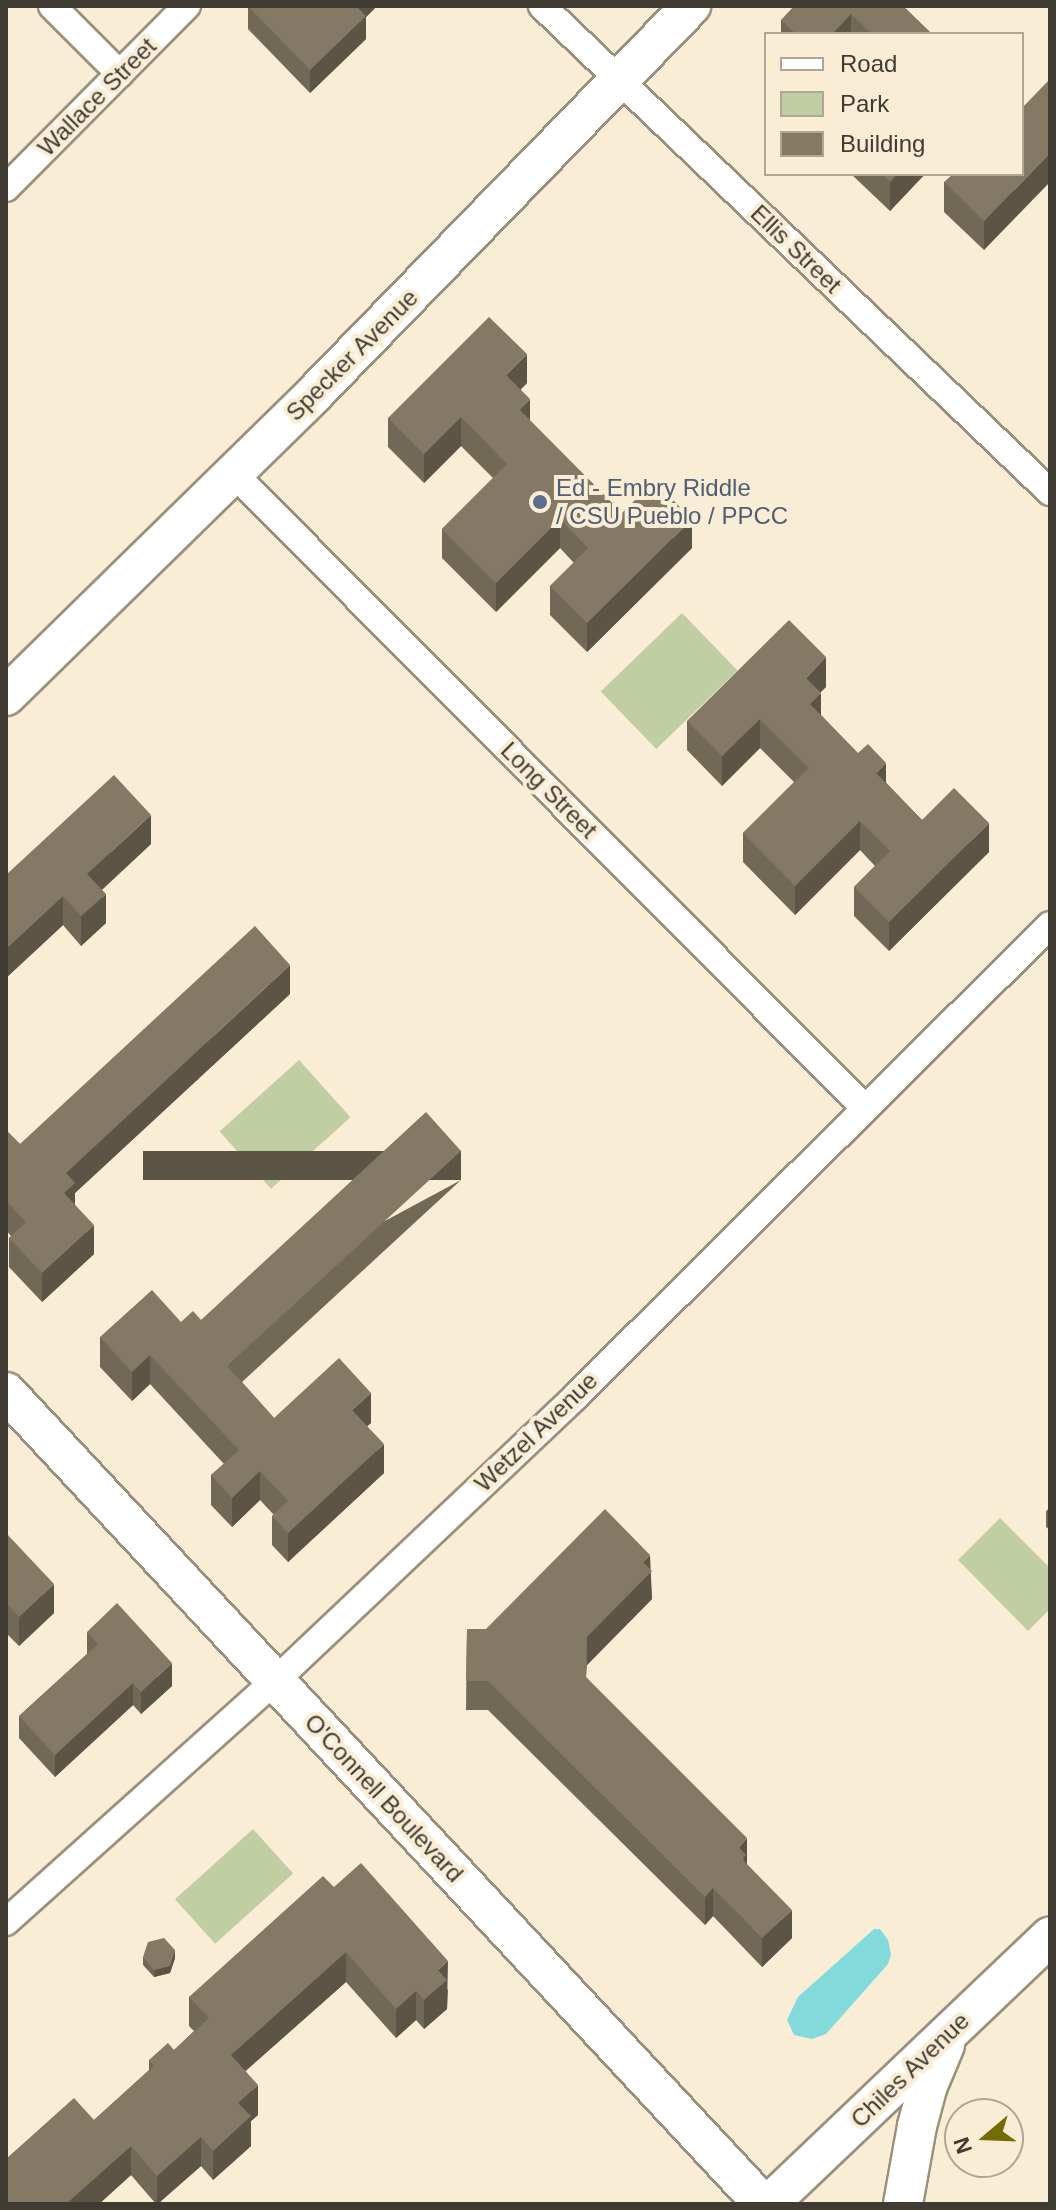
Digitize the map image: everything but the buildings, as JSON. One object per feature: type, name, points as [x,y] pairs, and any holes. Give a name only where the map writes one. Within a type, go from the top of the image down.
[{"type":"street","points":[[52,6],[120,74]]},
{"type":"street","name":"Wallace Street","points":[[6,188],[187,6]]},
{"type":"street","name":"Ellis Street","points":[[542,6],[1050,492]]},
{"type":"street","name":"Specker Avenue","points":[[6,696],[233,473],[691,6]]},
{"type":"street","name":"Long Street","points":[[233,473],[864,1107]]},
{"type":"street","name":"Wetzel Avenue","points":[[6,1922],[275,1681],[565,1406],[1050,925]]},
{"type":"street","name":"O'Connell Boulevard","points":[[6,1392],[766,2204]]},
{"type":"street","name":"Chiles Avenue","points":[[766,2204],[1050,1936]]},
{"type":"street","points":[[903,2204],[927,2088],[940,2055],[958,2025]]},
{"type":"green space","points":[[682,613],[738,671],[656,749],[601,691]]},
{"type":"green space","points":[[299,1060],[351,1117],[271,1189],[219,1132]]},
{"type":"green space","points":[[1000,1518],[1050,1568],[1050,1609],[1028,1631],[958,1560]]},
{"type":"green space","points":[[253,1829],[293,1874],[215,1944],[175,1899]]},
{"type":"water","points":[[874,1929],[880,1929],[888,1940],[891,1954],[888,1964],[826,2034],[812,2039],[794,2035],[787,2020],[798,1997]]},
{"type":"place","name":"Ed - Embry Riddle / CSU Pueblo / PPCC","points":[[540,502]]}]
